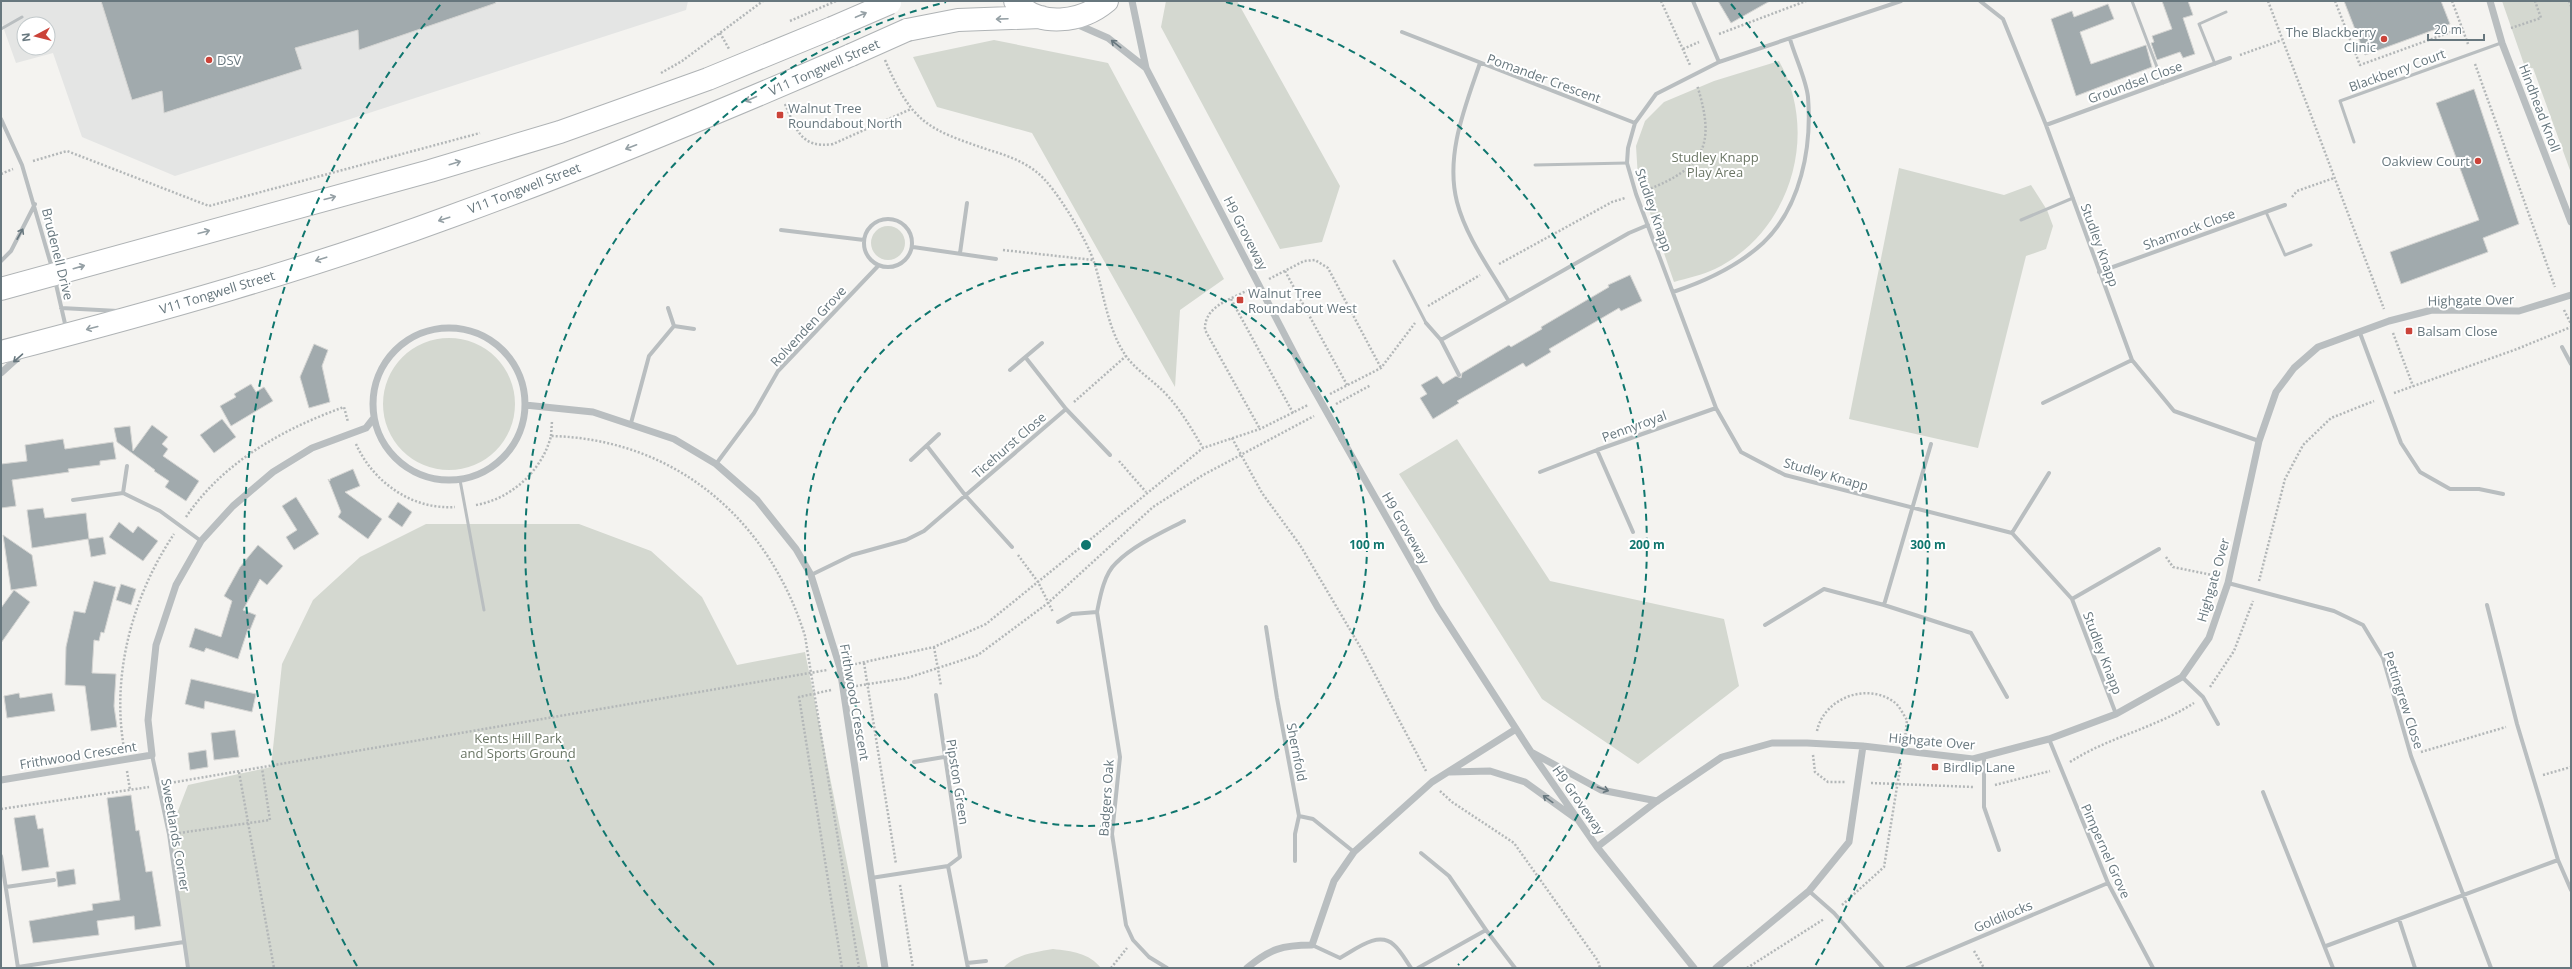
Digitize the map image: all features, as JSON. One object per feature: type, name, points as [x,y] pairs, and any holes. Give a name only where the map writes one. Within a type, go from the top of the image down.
[{"type":"highway","points":[[1015,1],[1019,6],[1040,17],[1068,20],[1094,12],[1107,1]]},
{"type":"highway","points":[[1,289],[430,171],[560,132],[708,79],[892,2]]},
{"type":"highway","name":"V11 Tongwell Street","points":[[1,352],[157,311],[450,217],[710,116],[907,30],[958,20],[1040,17]]},
{"type":"street","name":"H9 Groveway","points":[[1132,1],[1146,68],[1303,370],[1438,608],[1531,752],[1597,847],[1694,968]]},
{"type":"street","points":[[1693,1],[1719,62]]},
{"type":"street","name":"Studley Knapp","points":[[1901,1],[1888,3],[1790,39],[1719,62],[1656,94],[1635,123],[1628,148],[1627,163],[1648,225],[1716,408],[1741,452],[1785,475],[2012,532],[2072,599],[2116,714]]},
{"type":"street","name":"Hindhead Knoll","points":[[2490,1],[2502,43],[2571,222]]},
{"type":"street","name":"Studley Knapp","points":[[1983,2],[2003,19],[2046,125],[2132,360],[2174,411],[2259,442]]},
{"type":"street","name":"H9 Groveway","points":[[1068,20],[1108,38],[1146,68]]},
{"type":"street","points":[[1402,32],[1480,63]]},
{"type":"street","points":[[1673,292],[1704,281],[1732,266],[1764,243],[1785,214],[1801,180],[1807,141],[1808,96],[1790,39]]},
{"type":"street","name":"Groundsel Close","points":[[2046,125],[2230,58]]},
{"type":"street","name":"Pomander Crescent","points":[[1508,300],[1468,232],[1457,202],[1455,144],[1480,63],[1635,123]]},
{"type":"street","name":"Brudenell Drive","points":[[1,119],[22,165],[35,204],[54,274],[67,335]]},
{"type":"street","points":[[960,253],[966,203]]},
{"type":"street","name":"Brudenell Drive","points":[[1,261],[11,251],[35,204]]},
{"type":"street","name":"Shamrock Close","points":[[2099,272],[2285,205]]},
{"type":"street","points":[[892,219],[905,225],[910,232],[913,247],[911,254],[900,265],[893,268],[878,266],[867,255],[864,240],[866,233],[877,222],[892,219]]},
{"type":"street","points":[[1441,340],[1508,300],[1629,233],[1648,225]]},
{"type":"street","points":[[781,230],[864,240]]},
{"type":"street","points":[[913,247],[996,259]]},
{"type":"street","name":"Rolvenden Grove","points":[[716,464],[754,413],[778,371],[878,266]]},
{"type":"street","name":"Highgate Over","points":[[1597,847],[1657,801],[1722,757],[1772,743],[1862,746],[1974,759],[2049,739],[2116,714],[2182,677],[2209,638],[2228,581],[2259,442],[2276,392],[2294,368],[2318,347],[2360,333],[2389,321],[2432,310],[2519,311],[2560,300],[2571,295]]},
{"type":"street","name":"Brudenell Drive","points":[[61,308],[127,311]]},
{"type":"street","points":[[668,308],[674,326]]},
{"type":"street","points":[[134,311],[157,311]]},
{"type":"street","points":[[1426,323],[1441,340],[1459,375]]},
{"type":"street","points":[[674,326],[694,329]]},
{"type":"street","points":[[631,423],[649,356],[674,326]]},
{"type":"street","points":[[441,327],[467,329],[491,339],[510,357],[522,379],[526,405],[522,426],[513,446],[499,462],[481,473],[460,480],[435,479],[412,471],[395,459],[380,439],[374,419],[372,394],[380,369],[395,348],[416,334],[441,327]]},
{"type":"street","points":[[2360,333],[2402,443],[2420,472],[2450,488],[2479,489],[2503,494]]},
{"type":"street","points":[[1010,370],[1042,343]]},
{"type":"street","points":[[1,373],[34,344]]},
{"type":"street","points":[[2562,348],[2571,364]]},
{"type":"street","points":[[1026,358],[1066,409],[1110,455]]},
{"type":"street","points":[[2043,403],[2132,360]]},
{"type":"street","name":"Frithwood Crescent","points":[[526,405],[593,412],[631,423],[674,439],[716,464],[757,500],[796,549],[811,575],[827,620],[843,688],[885,968]]},
{"type":"street","name":"Pennyroyal","points":[[1633,532],[1597,450],[1716,408]]},
{"type":"street","name":"Ticehurst Close","points":[[811,575],[852,555],[906,540],[924,531],[1066,409]]},
{"type":"street","name":"Frithwood Crescent","points":[[1,780],[152,755],[148,720],[156,645],[176,585],[201,540],[233,506],[273,472],[312,448],[366,428],[374,419]]},
{"type":"street","points":[[911,460],[939,434]]},
{"type":"street","points":[[1884,605],[1914,508],[1931,444]]},
{"type":"street","name":"Ticehurst Close","points":[[927,446],[965,495],[1012,547]]},
{"type":"street","points":[[1540,472],[1597,450]]},
{"type":"street","points":[[123,493],[127,466]]},
{"type":"street","points":[[2012,532],[2049,473]]},
{"type":"street","points":[[73,500],[123,493],[160,511],[201,540]]},
{"type":"street","name":"Badgers Oak","points":[[1167,968],[1149,958],[1133,940],[1126,925],[1112,834],[1120,757],[1098,612],[1101,593],[1115,564],[1152,538],[1184,521]]},
{"type":"street","name":"Studley Knapp","points":[[2072,599],[2159,549]]},
{"type":"street","name":"Pettingrew Close","points":[[2228,581],[2334,611],[2363,625],[2383,658],[2411,756],[2491,968]]},
{"type":"street","points":[[1765,625],[1824,589],[1884,605],[1971,633],[2008,697]]},
{"type":"street","points":[[2487,605],[2517,724],[2558,860],[2571,890]]},
{"type":"street","points":[[1058,622],[1072,614],[1098,612]]},
{"type":"street","name":"Shernfold","points":[[1266,627],[1278,705],[1299,816]]},
{"type":"street","points":[[2182,677],[2203,697],[2218,724]]},
{"type":"street","name":"Pipston Green","points":[[936,695],[960,857],[948,866]]},
{"type":"street","points":[[1312,945],[1334,881],[1354,852],[1432,782],[1516,729]]},
{"type":"street","name":"Pimpernel Grove","points":[[2049,739],[2108,883],[2153,968]]},
{"type":"street","points":[[1716,968],[1809,891],[1849,842],[1862,746]]},
{"type":"street","points":[[1531,752],[1601,790],[1657,801]]},
{"type":"street","name":"Sweetlands Corner","points":[[152,755],[169,834],[188,968]]},
{"type":"street","points":[[1984,756],[1984,807],[2000,850]]},
{"type":"street","points":[[914,762],[944,757]]},
{"type":"street","points":[[1449,772],[1490,771],[1525,782],[1580,822]]},
{"type":"street","points":[[2263,792],[2326,946],[2333,968]]},
{"type":"street","points":[[1294,861],[1295,834],[1299,816],[1313,819],[1354,852]]},
{"type":"street","points":[[1421,853],[1448,876],[1515,968]]},
{"type":"street","points":[[1,856],[18,968],[184,942]]},
{"type":"street","points":[[2326,946],[2462,894],[2558,860]]},
{"type":"street","points":[[871,878],[948,866],[968,966],[986,961]]},
{"type":"street","points":[[6,887],[54,880]]},
{"type":"street","name":"Goldilocks","points":[[1907,968],[2108,883]]},
{"type":"street","points":[[1809,891],[1834,913],[1883,968]]},
{"type":"street","points":[[2399,919],[2415,968]]},
{"type":"street","points":[[1418,968],[1486,930]]},
{"type":"street","points":[[1247,968],[1265,954],[1287,945],[1312,945],[1340,958],[1367,941],[1382,939],[1394,944],[1411,968]]},
{"type":"lane","points":[[2132,1],[2163,82]]},
{"type":"lane","points":[[2215,64],[2199,24],[2226,12]]},
{"type":"lane","points":[[1,28],[16,20]]},
{"type":"lane","name":"Blackberry Court","points":[[2354,142],[2340,101],[2502,43]]},
{"type":"lane","points":[[1535,166],[1627,163]]},
{"type":"lane","points":[[2021,220],[2073,198]]},
{"type":"lane","points":[[2266,212],[2285,255],[2311,245]]},
{"type":"lane","points":[[1394,261],[1426,323]]},
{"type":"lane","points":[[460,480],[484,610]]},
{"type":"path","points":[[658,74],[682,61],[763,1]]},
{"type":"path","points":[[823,7],[836,1]]},
{"type":"path","points":[[1661,1],[1694,74]]},
{"type":"path","points":[[1683,49],[1709,37],[1806,1]]},
{"type":"path","points":[[2268,1],[2413,386]]},
{"type":"path","points":[[2335,1],[2360,65],[2462,28]]},
{"type":"path","points":[[2452,1],[2560,300],[2571,324]]},
{"type":"path","points":[[2499,33],[2541,18],[2535,1]]},
{"type":"path","points":[[2569,1],[2571,6]]},
{"type":"path","points":[[2230,58],[2282,40]]},
{"type":"path","points":[[888,67],[911,109],[923,122],[942,134],[1011,157],[1040,175],[1069,213],[1094,260],[1113,328],[1126,356],[1165,392],[1185,416],[1203,448]]},
{"type":"path","points":[[777,87],[798,132],[807,141],[819,146],[833,144],[911,109]]},
{"type":"path","points":[[1,174],[22,165],[67,151],[209,206],[481,132]]},
{"type":"path","points":[[2285,205],[2297,191],[2334,178]]},
{"type":"path","points":[[998,249],[1094,260]]},
{"type":"path","points":[[1285,271],[1347,385]]},
{"type":"path","points":[[1231,299],[1292,412]]},
{"type":"path","points":[[1066,409],[1126,356]]},
{"type":"path","points":[[1330,407],[1371,385]]},
{"type":"path","points":[[842,968],[799,697],[815,692],[906,678],[978,656],[1048,603],[1153,508],[1241,454],[1316,414]]},
{"type":"path","points":[[352,433],[361,456],[371,470],[401,495],[422,504],[445,508],[483,504],[516,487],[540,463],[547,450],[551,436],[593,439],[616,444],[671,468],[711,494],[738,516],[760,541],[795,603],[806,636],[859,968]]},
{"type":"path","points":[[1232,438],[1262,493],[1300,545],[1362,650],[1432,782],[1452,802],[1514,843],[1598,961],[1600,968]]},
{"type":"path","points":[[1110,455],[1118,460],[1146,492]]},
{"type":"path","points":[[1012,547],[1038,582],[1058,622]]},
{"type":"path","points":[[2159,549],[2173,567],[2228,581]]},
{"type":"path","points":[[934,648],[942,693],[936,695]]},
{"type":"path","points":[[864,663],[913,968]]},
{"type":"path","points":[[2411,756],[2517,724]]},
{"type":"path","points":[[2534,777],[2571,767]]},
{"type":"path","points":[[169,834],[270,820],[262,768]]},
{"type":"path","points":[[239,772],[274,968]]},
{"type":"path","points":[[1747,968],[1834,913],[1884,867],[1898,783]]},
{"type":"path","points":[[1111,968],[1133,940]]},
{"type":"path","points":[[1969,942],[1984,968]]},
{"type":"shaded area","points":[[1,1],[688,1],[686,10],[175,176],[82,137],[54,56],[56,56],[56,16],[16,16],[16,56],[42,56],[16,63],[1,21]]},
{"type":"green space","points":[[1166,1],[1237,1],[1340,186],[1322,242],[1280,249],[1161,27]]},
{"type":"green space","points":[[2502,1],[2571,1],[2571,173],[2533,68],[2526,70]]},
{"type":"green space","points":[[994,40],[1108,63],[1224,279],[1180,310],[1175,387],[1032,133],[937,107],[913,57]]},
{"type":"green space","name":"Studley Knapp Play Area","points":[[1779,61],[1791,89],[1797,119],[1797,149],[1791,178],[1779,206],[1763,231],[1741,252],[1715,269],[1674,282],[1638,178],[1636,146],[1645,121],[1664,102],[1714,81]]},
{"type":"green space","points":[[1899,168],[2004,195],[2031,185],[2047,210],[2053,226],[2046,249],[2026,256],[1978,448],[1849,419]]},
{"type":"green space","points":[[888,226],[900,231],[905,243],[900,255],[888,260],[876,255],[871,243],[876,231]]},
{"type":"green space","points":[[449,338],[474,343],[486,349],[500,362],[510,379],[515,404],[510,429],[504,441],[491,455],[474,465],[449,470],[424,465],[412,459],[398,446],[388,429],[383,404],[388,379],[394,367],[407,353],[424,343]]},
{"type":"green space","points":[[1457,439],[1550,581],[1724,619],[1739,686],[1638,764],[1542,699],[1399,474]]},
{"type":"green space","name":"Kents Hill Park and Sports Ground","points":[[426,524],[579,524],[651,551],[702,597],[737,665],[805,652],[868,968],[188,968],[169,834],[188,785],[271,767],[282,664],[313,600],[360,557]]},
{"type":"green space","points":[[1053,949],[1073,952],[1086,956],[1101,968],[1003,968],[1008,963],[1020,957]]},
{"type":"building","name":"DSV","points":[[101,1],[495,1],[496,3],[359,50],[358,30],[295,48],[302,69],[164,113],[162,91],[132,100]]},
{"type":"building","points":[[1718,1],[1770,1],[1731,23]]},
{"type":"building","points":[[2162,1],[2188,1],[2193,15],[2183,18],[2195,54],[2183,58],[2180,52],[2157,60],[2151,43],[2154,42],[2152,36],[2172,29]]},
{"type":"building","name":"The Blackberry Clinic","points":[[2344,1],[2441,1],[2450,24],[2365,55]]},
{"type":"building","points":[[2108,4],[2114,19],[2080,32],[2091,64],[2146,45],[2152,67],[2076,96],[2051,19],[2072,11],[2074,17]]},
{"type":"building","name":"Oakview Court","points":[[2474,89],[2519,224],[2483,238],[2488,252],[2401,284],[2390,252],[2479,220],[2436,103]]},
{"type":"building","points":[[1630,275],[1642,301],[1621,311],[1619,308],[1549,349],[1551,352],[1526,367],[1523,363],[1457,401],[1459,403],[1433,419],[1420,398],[1427,394],[1421,385],[1437,376],[1443,384],[1456,376],[1461,378],[1462,373],[1509,345],[1511,347],[1542,329],[1541,327],[1609,287],[1608,285]]},
{"type":"building","points":[[314,344],[328,350],[322,366],[330,402],[309,408],[300,377]]},
{"type":"building","points":[[251,384],[256,392],[264,387],[273,401],[231,426],[220,406],[236,397],[234,394]]},
{"type":"building","points":[[222,419],[236,437],[214,453],[200,435]]},
{"type":"building","points":[[152,425],[168,437],[162,444],[168,449],[163,456],[199,481],[186,501],[165,487],[169,481],[117,442],[114,428],[130,426],[133,451]]},
{"type":"building","points":[[63,439],[65,449],[113,442],[116,459],[100,461],[100,465],[68,469],[69,472],[12,480],[16,506],[1,508],[1,464],[27,461],[25,445]]},
{"type":"building","points":[[353,469],[360,486],[345,492],[382,519],[368,539],[338,517],[341,512],[328,479],[330,481],[330,479]]},
{"type":"building","points":[[296,497],[319,534],[294,550],[286,537],[297,530],[282,506]]},
{"type":"building","points":[[398,502],[412,512],[402,527],[388,517]]},
{"type":"building","points":[[43,508],[45,518],[86,513],[89,539],[103,537],[106,554],[91,557],[88,539],[32,548],[27,510]]},
{"type":"building","points":[[119,522],[133,533],[138,526],[158,541],[143,561],[109,537]]},
{"type":"building","points":[[3,535],[32,555],[37,586],[11,590]]},
{"type":"building","points":[[258,545],[283,566],[267,585],[260,579],[243,610],[256,615],[250,630],[248,629],[238,659],[206,648],[204,652],[189,647],[195,628],[221,637],[232,601],[224,596],[240,567]]},
{"type":"building","points":[[94,581],[116,587],[104,633],[101,632],[99,641],[94,640],[92,673],[116,674],[114,706],[117,727],[91,731],[85,686],[65,685],[66,647],[74,611],[85,613]]},
{"type":"building","points":[[121,584],[136,589],[131,605],[116,600]]},
{"type":"building","points":[[14,590],[30,602],[1,643],[1,608]]},
{"type":"building","points":[[191,679],[256,694],[252,712],[205,701],[204,709],[185,704]]},
{"type":"building","points":[[19,693],[20,698],[52,693],[55,711],[7,718],[4,696]]},
{"type":"building","points":[[235,730],[239,757],[214,760],[211,733]]},
{"type":"building","points":[[206,750],[208,767],[190,770],[188,753]]},
{"type":"building","points":[[131,795],[136,831],[139,830],[146,872],[152,871],[161,926],[135,930],[134,916],[97,921],[99,935],[33,943],[29,921],[93,910],[92,904],[120,900],[107,798]]},
{"type":"building","points":[[35,815],[38,829],[43,828],[49,867],[22,871],[14,818]]},
{"type":"building","points":[[74,869],[76,884],[58,887],[56,872]]},
{"type":"place","name":"The Blackberry Clinic","points":[[2384,39]]},
{"type":"place","name":"DSV","points":[[209,60]]},
{"type":"place","name":"Walnut Tree Roundabout North","points":[[780,115]]},
{"type":"place","name":"Oakview Court","points":[[2478,161]]},
{"type":"place","name":"Walnut Tree Roundabout West","points":[[1240,300]]},
{"type":"place","name":"Balsam Close","points":[[2409,331]]},
{"type":"place","name":"Birdlip Lane","points":[[1935,767]]}]
